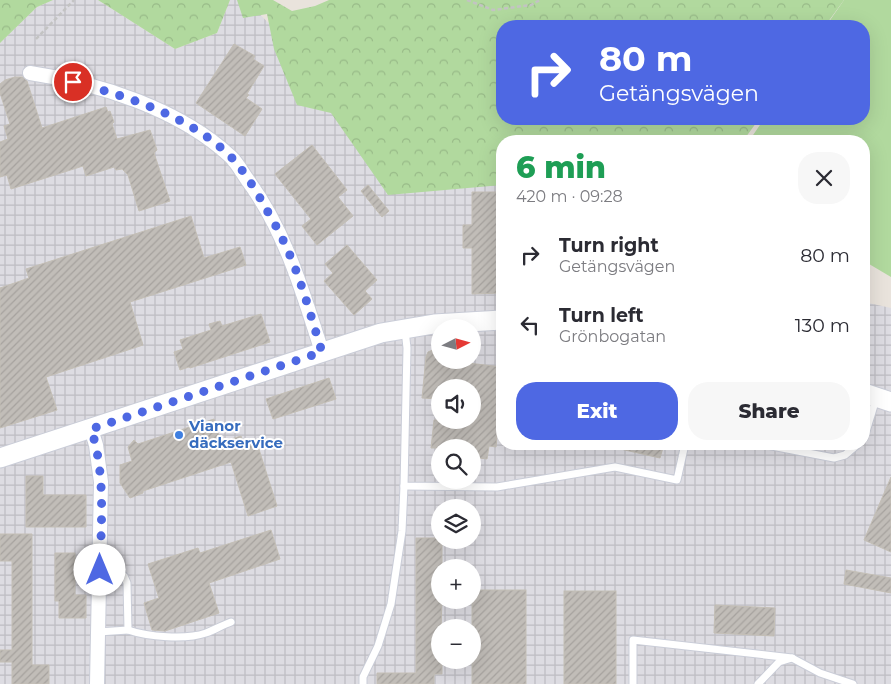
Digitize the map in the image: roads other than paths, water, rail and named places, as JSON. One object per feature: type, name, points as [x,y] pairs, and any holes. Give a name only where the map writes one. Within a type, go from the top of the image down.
[{"type":"street","points":[[30,73],[55,77],[110,92],[162,112],[201,134],[232,158],[256,192],[282,238],[296,270],[322,352]]},
{"type":"street","points":[[0,458],[381,333],[434,324],[496,320]]},
{"type":"street","points":[[91,429],[96,445],[100,473],[97,684]]},
{"type":"lane","points":[[363,684],[363,677],[378,646],[391,604],[402,531],[407,348],[405,329]]},
{"type":"lane","points":[[870,419],[877,397]]},
{"type":"lane","points":[[404,486],[497,487],[615,467],[677,480],[684,450]]},
{"type":"lane","points":[[792,450],[834,458],[845,455],[851,450]]},
{"type":"lane","points":[[100,570],[115,571],[124,576],[127,583],[128,630]]},
{"type":"lane","points":[[98,632],[128,630],[140,635],[168,637],[204,634],[231,622]]},
{"type":"lane","points":[[633,684],[633,640],[792,658],[820,672],[853,684]]},
{"type":"lane","points":[[758,684],[779,662],[792,658]]},
{"type":"place","name":"Vianor däckservice","points":[[179,435]]}]
